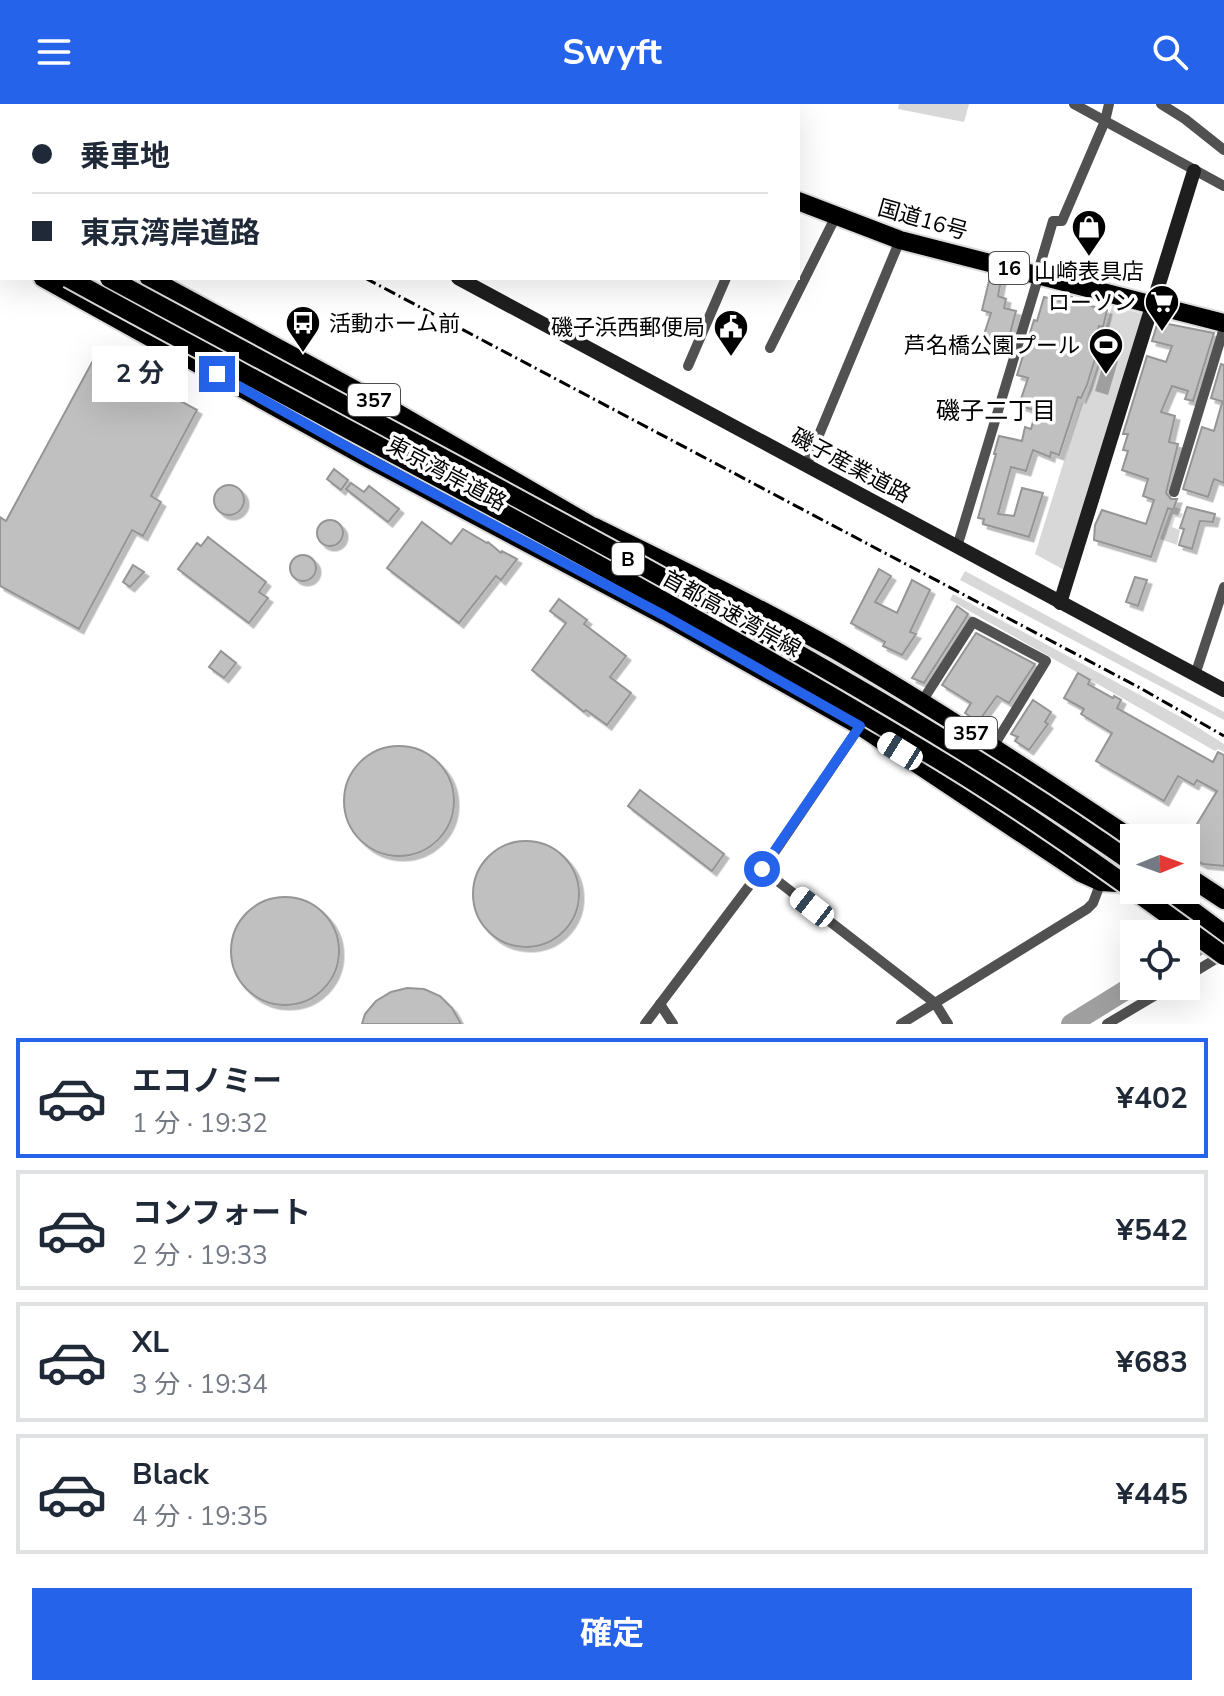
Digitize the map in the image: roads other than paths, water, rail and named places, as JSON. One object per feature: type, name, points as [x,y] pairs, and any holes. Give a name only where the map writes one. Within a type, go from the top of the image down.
[{"type":"highway","name":"国道16号","points":[[800,191],[907,230],[1154,300],[1224,326]]},
{"type":"highway","name":"国道16号","points":[[800,202],[900,240],[1040,270]]},
{"type":"highway","name":"東京湾岸道路","points":[[47,280],[369,459],[665,616],[860,726],[1081,873],[1101,882],[1120,884]]},
{"type":"highway","name":"首都高速湾岸線","points":[[72,280],[606,570],[953,769],[1059,838],[1224,953]]},
{"type":"highway","name":"首都高速湾岸線","points":[[113,280],[790,648],[959,748],[1067,817],[1120,856]]},
{"type":"highway","name":"東京湾岸道路","points":[[153,280],[394,411],[595,527],[755,606],[993,747],[1120,831]]},
{"type":"highway","name":"国道16号","points":[[1154,300],[1224,311]]},
{"type":"highway","name":"東京湾岸道路","points":[[595,527],[761,635],[998,777],[1120,857]]},
{"type":"highway","name":"東京湾岸道路","points":[[577,570],[760,653],[917,743],[1063,835],[1120,875]]},
{"type":"highway","name":"東京湾岸道路","points":[[1028,836],[1087,852],[1097,845],[1095,831],[1053,786]]},
{"type":"highway","points":[[1200,884],[1219,897]]},
{"type":"highway","points":[[1159,904],[1224,953]]},
{"type":"highway","points":[[1187,904],[1224,932]]},
{"type":"street","points":[[1074,104],[1224,186]]},
{"type":"street","points":[[957,547],[1053,221],[1062,221],[1105,121],[1109,104]]},
{"type":"street","points":[[1161,104],[1224,150]]},
{"type":"street","points":[[1060,603],[1194,171]]},
{"type":"street","points":[[770,348],[836,216]]},
{"type":"street","points":[[806,466],[900,240]]},
{"type":"street","name":"磯子産業道路","points":[[462,280],[1224,690]]},
{"type":"street","points":[[688,366],[725,280]]},
{"type":"street","points":[[1174,492],[1224,326]]},
{"type":"street","points":[[1195,675],[1224,587]]},
{"type":"street","points":[[921,703],[973,622],[1046,661],[993,747]]},
{"type":"street","points":[[645,1024],[762,869],[860,726]]},
{"type":"street","points":[[762,869],[935,1003],[948,1024]]},
{"type":"street","points":[[901,1024],[1087,909],[1093,903],[1101,882]]},
{"type":"street","points":[[1200,968],[1224,953]]},
{"type":"street","points":[[1107,1024],[1147,1000]]},
{"type":"street","points":[[660,1004],[673,1024]]},
{"type":"waterway","points":[[1200,944],[1217,933]]},
{"type":"waterway","points":[[1071,1024],[1120,994]]},
{"type":"railway","points":[[369,280],[1142,689],[1224,736]]},
{"type":"place","name":"山崎表具店","points":[[1089,258]]},
{"type":"place","name":"ローソン","points":[[1162,333]]},
{"type":"place","name":"活動ホーム前","points":[[303,354]]},
{"type":"place","name":"磯子浜西郵便局","points":[[731,358]]},
{"type":"place","name":"芦名橋公園プール","points":[[1106,376]]},
{"type":"district","name":"磯子二丁目","points":[[996,411]]}]
